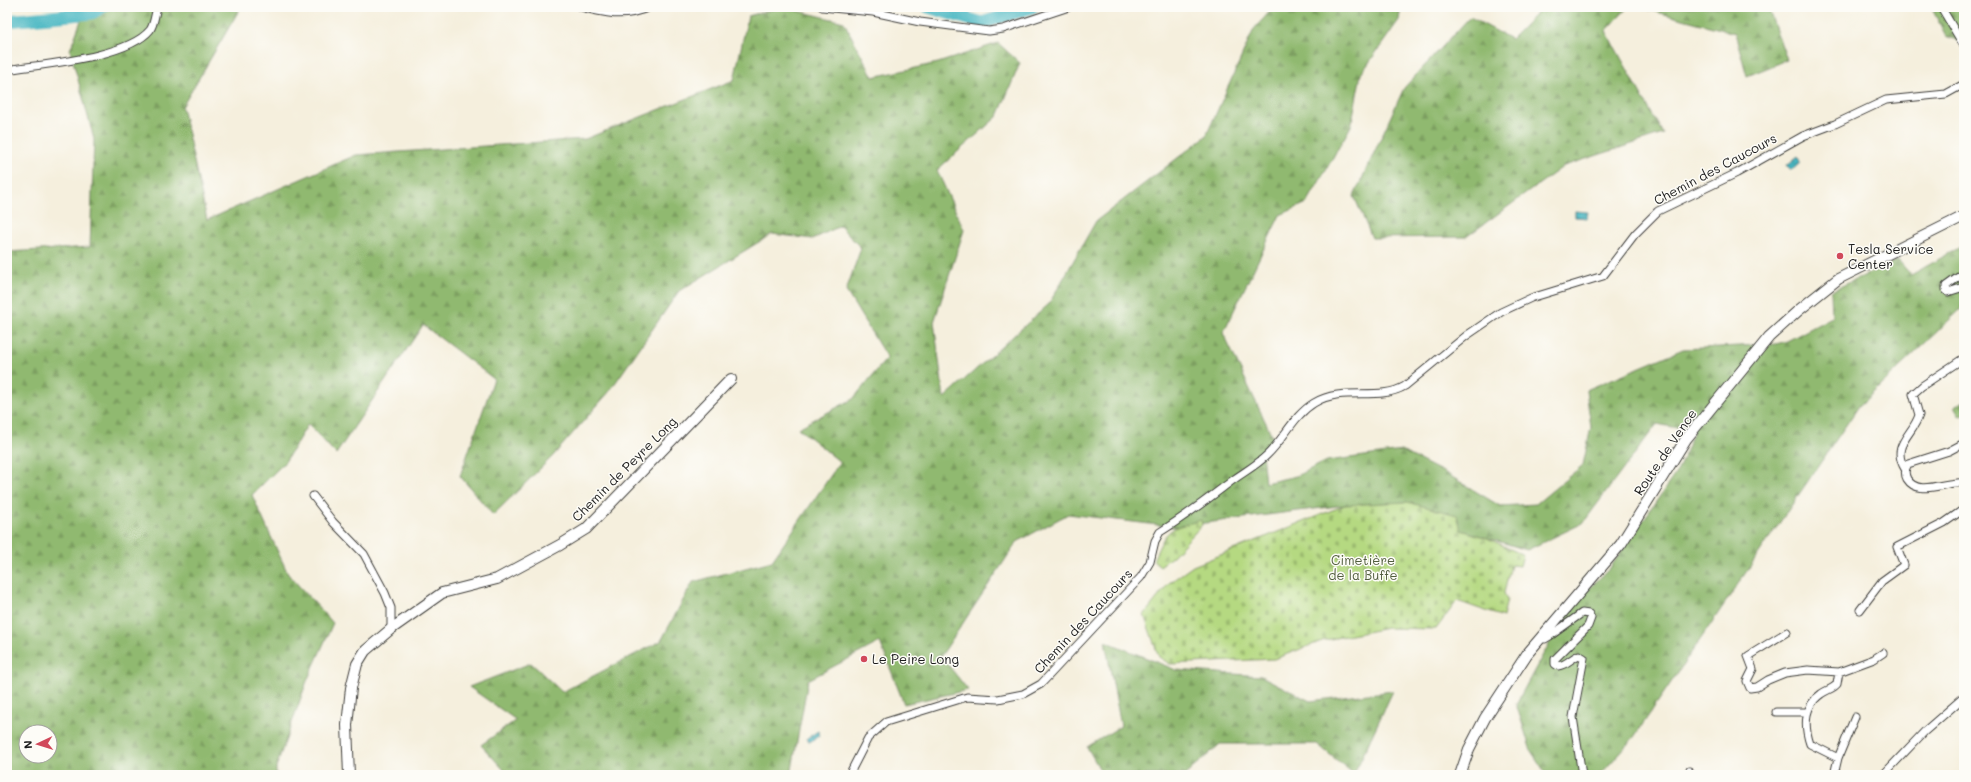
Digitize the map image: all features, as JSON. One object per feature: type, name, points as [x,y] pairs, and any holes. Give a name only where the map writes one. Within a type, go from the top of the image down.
[{"type":"main road","name":"Route de Vence","points":[[1460,775],[1469,748],[1485,718],[1527,654],[1621,544],[1686,439],[1769,337],[1798,310],[1838,279],[1964,216]]},
{"type":"main road","name":"Chemin de Peyre Long","points":[[349,775],[347,725],[351,688],[357,664],[365,651],[391,629],[442,593],[497,578],[560,545],[586,529],[731,378]]},
{"type":"street","points":[[7,70],[91,57],[119,49],[139,40],[151,30],[156,7]]},
{"type":"street","points":[[581,7],[619,15],[634,13],[650,7]]},
{"type":"street","points":[[822,7],[873,12],[920,22],[989,31],[1003,29],[1069,7]]},
{"type":"street","points":[[1940,7],[1964,46]]},
{"type":"street","name":"Chemin des Caucours","points":[[849,775],[868,738],[886,722],[967,697],[998,699],[1023,694],[1041,684],[1140,577],[1150,562],[1155,541],[1160,532],[1267,455],[1313,403],[1327,396],[1396,391],[1406,386],[1466,336],[1501,312],[1531,298],[1603,276],[1607,273],[1635,234],[1658,211],[1737,173],[1803,136],[1835,124],[1886,100],[1946,94],[1964,84]]},
{"type":"street","points":[[1964,274],[1946,286],[1946,290],[1948,292],[1964,287]]},
{"type":"street","points":[[1964,360],[1961,360],[1922,386],[1913,394],[1918,415],[1900,449],[1901,463],[1905,469],[1906,477],[1912,485],[1919,488],[1964,483]]},
{"type":"street","points":[[1905,469],[1908,464],[1948,451],[1964,443]]},
{"type":"street","points":[[313,496],[333,522],[364,554],[386,593],[391,608],[391,629]]},
{"type":"street","points":[[1860,610],[1882,581],[1904,565],[1897,547],[1944,523],[1964,509]]},
{"type":"street","points":[[1541,638],[1545,639],[1582,614],[1589,614],[1591,618],[1588,626],[1555,659],[1555,664],[1562,666],[1579,655],[1584,658],[1573,717],[1582,775]]},
{"type":"street","points":[[1787,632],[1748,656],[1753,669],[1747,681],[1750,688],[1757,687],[1768,680],[1785,673],[1808,670],[1838,672],[1874,659],[1883,653]]},
{"type":"street","points":[[1838,672],[1837,684],[1821,694],[1806,712],[1810,744],[1838,758]]},
{"type":"street","points":[[1883,775],[1925,731],[1964,697]]},
{"type":"street","points":[[1776,712],[1806,712]]},
{"type":"street","points":[[1834,775],[1838,758],[1855,717]]},
{"type":"green space","points":[[86,7],[241,7],[182,107],[207,220],[356,155],[585,139],[734,80],[748,16],[782,7],[844,22],[873,77],[938,63],[998,43],[1020,63],[998,116],[937,170],[964,230],[934,322],[944,398],[1049,304],[1096,221],[1206,136],[1254,29],[1274,7],[1401,7],[1399,20],[1361,74],[1351,126],[1307,203],[1280,215],[1223,333],[1274,440],[1262,453],[1265,483],[1296,476],[1327,461],[1402,451],[1447,474],[1500,506],[1536,504],[1583,465],[1591,427],[1586,390],[1683,349],[1776,344],[1787,341],[1832,317],[1831,291],[1898,260],[1911,275],[1964,245],[1964,306],[1859,406],[1634,737],[1600,775],[1547,775],[1531,751],[1516,704],[1568,609],[1610,568],[1678,470],[1694,431],[1657,424],[1583,523],[1527,550],[1461,530],[1407,502],[1345,505],[1174,527],[1068,514],[1017,542],[941,656],[968,690],[904,704],[880,642],[808,680],[791,775],[505,775],[506,772],[481,745],[516,720],[469,687],[531,663],[562,692],[661,641],[693,582],[772,561],[840,462],[798,428],[853,399],[887,358],[846,291],[861,248],[840,226],[813,239],[772,234],[679,291],[609,392],[552,457],[493,515],[460,476],[494,379],[423,325],[336,454],[308,424],[285,462],[252,495],[288,574],[333,623],[307,681],[276,767],[276,775],[7,775],[7,252],[90,247],[94,139],[70,50]]},
{"type":"green space","points":[[1543,7],[1628,7],[1606,31],[1663,134],[1564,166],[1466,237],[1372,238],[1354,196],[1404,88],[1470,17],[1511,39]]},
{"type":"green space","points":[[1638,7],[1770,7],[1768,8],[1787,60],[1747,76],[1735,33]]},
{"type":"green space","points":[[1931,7],[1964,7],[1964,43],[1946,36]]},
{"type":"green space","points":[[1964,401],[1964,415],[1960,416],[1954,406]]},
{"type":"green space","name":"Cimetière de la Buffe","points":[[1407,502],[1457,515],[1461,530],[1487,538],[1523,555],[1520,566],[1511,565],[1504,593],[1507,599],[1503,617],[1457,601],[1436,629],[1387,628],[1325,640],[1274,659],[1170,664],[1159,657],[1144,615],[1169,583],[1193,566],[1345,505]]},
{"type":"green space","points":[[1201,520],[1202,525],[1173,556],[1160,566],[1153,560],[1162,541],[1170,531]]},
{"type":"green space","points":[[1105,641],[1176,670],[1261,676],[1310,701],[1393,691],[1354,774],[1317,744],[1220,744],[1185,775],[1103,775],[1087,747],[1121,726]]},
{"type":"water","points":[[1798,156],[1800,162],[1791,170],[1787,165]]},
{"type":"water","points":[[1575,211],[1588,212],[1587,218],[1575,217]]},
{"type":"water","points":[[818,731],[820,736],[809,742],[807,738]]},
{"type":"waterway","points":[[7,21],[92,13],[102,7]]},
{"type":"waterway","points":[[928,7],[982,23],[1032,7]]},
{"type":"place","name":"Tesla Service Center","points":[[1840,256]]},
{"type":"place","name":"Le Peire Long","points":[[864,659]]}]
